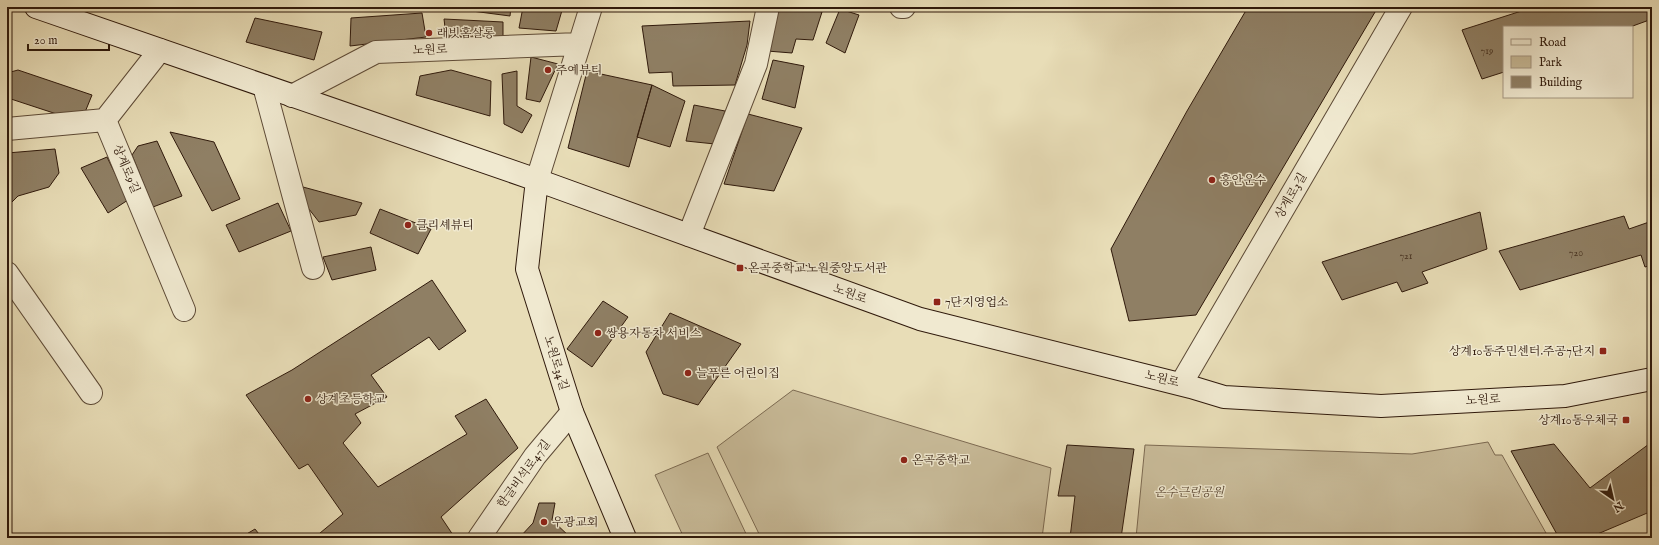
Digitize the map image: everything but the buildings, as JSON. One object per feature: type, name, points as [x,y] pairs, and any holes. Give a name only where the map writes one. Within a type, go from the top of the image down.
[{"type":"street","name":"노원로","points":[[36,7],[537,180],[920,319],[1181,384],[1224,397],[1381,406],[1565,396],[1652,379]]},
{"type":"street","points":[[537,180],[591,7]]},
{"type":"street","points":[[689,236],[756,64],[768,7]]},
{"type":"street","name":"상계로3길","points":[[1181,384],[1401,7]]},
{"type":"street","name":"노원로","points":[[292,96],[376,52],[579,44]]},
{"type":"street","points":[[7,128],[106,120],[160,50]]},
{"type":"street","points":[[264,86],[313,268]]},
{"type":"street","name":"상계로9길","points":[[106,120],[184,310]]},
{"type":"street","name":"노원로34길","points":[[537,180],[527,269],[572,412],[625,538]]},
{"type":"street","points":[[7,274],[91,393]]},
{"type":"street","name":"한글비석로47길","points":[[479,538],[535,456],[572,412]]},
{"type":"green space","points":[[793,390],[1051,468],[1042,538],[761,538],[717,447]]},
{"type":"green space","name":"온수근린공원","points":[[1488,442],[1495,455],[1502,455],[1546,533],[1544,534],[1547,538],[1136,538],[1145,445],[1412,454]]},
{"type":"green space","points":[[708,453],[748,538],[684,538],[655,475]]},
{"type":"place","name":"래빗홈살롱","points":[[429,33]]},
{"type":"place","name":"주예뷰티","points":[[548,70]]},
{"type":"place","name":"흥안운수","points":[[1212,180]]},
{"type":"place","name":"클리셰뷰티","points":[[408,225]]},
{"type":"place","name":"온곡중학교노원중앙도서관","points":[[740,268]]},
{"type":"place","name":"7단지영업소","points":[[937,302]]},
{"type":"place","name":"쌍용자동차 서비스","points":[[598,333]]},
{"type":"place","name":"상계10동주민센터.주공7단지","points":[[1603,351]]},
{"type":"place","name":"늘푸른 어린이집","points":[[688,373]]},
{"type":"place","name":"상계초등학교","points":[[308,399]]},
{"type":"place","name":"상계10동우체국","points":[[1626,420]]},
{"type":"place","name":"온곡중학교","points":[[904,460]]},
{"type":"place","name":"우광교회","points":[[544,522]]}]
